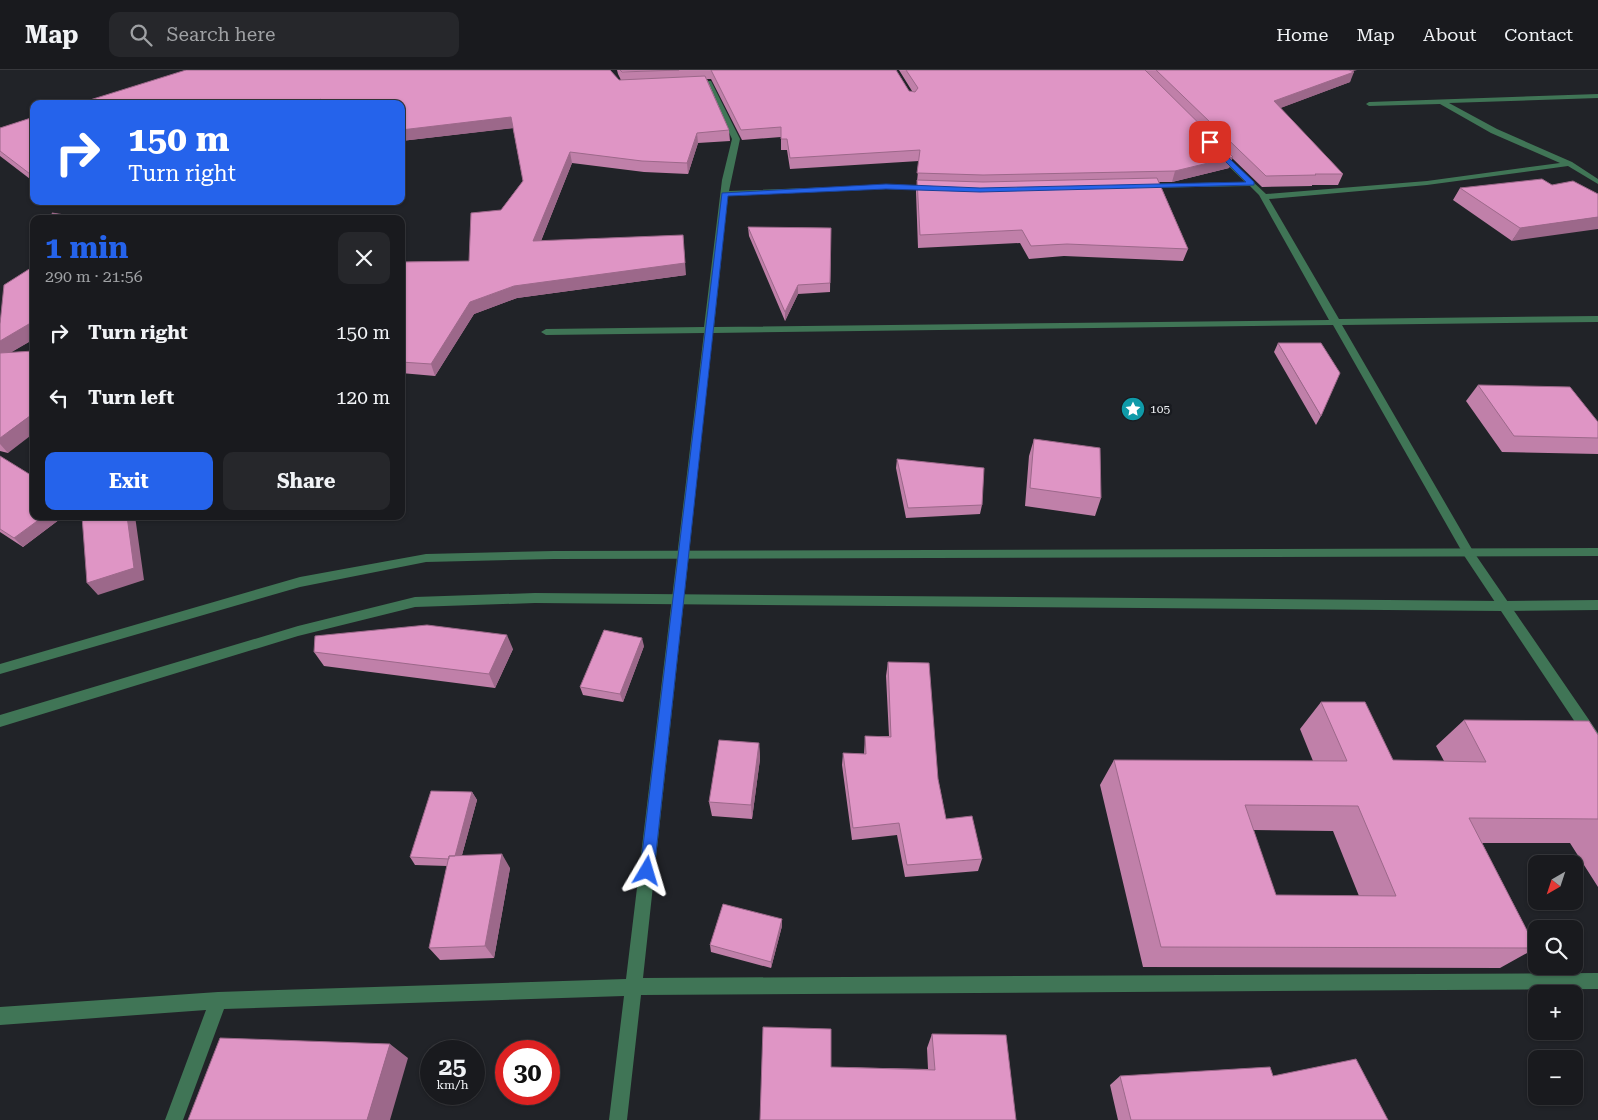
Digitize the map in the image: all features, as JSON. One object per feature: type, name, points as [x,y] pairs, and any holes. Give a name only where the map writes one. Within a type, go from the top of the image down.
[{"type":"street","points":[[618,1120],[725,194],[736,140],[709,82],[680,83]]},
{"type":"street","points":[[1369,104],[1598,96]]},
{"type":"street","points":[[1440,102],[1494,131],[1569,164],[1598,182]]},
{"type":"street","points":[[1210,142],[1264,198],[1469,554],[1598,746]]},
{"type":"street","points":[[1264,198],[1427,182],[1569,164]]},
{"type":"street","points":[[1135,186],[1252,184]]},
{"type":"street","points":[[725,194],[886,187],[943,189]]},
{"type":"street","points":[[546,332],[1598,319]]},
{"type":"street","points":[[0,669],[300,582],[426,558],[554,555],[1469,554],[1598,552]]},
{"type":"street","points":[[0,721],[298,631],[415,602],[535,598],[1503,606],[1598,605]]},
{"type":"street","points":[[0,1016],[218,1001],[633,987],[1598,981]]},
{"type":"street","points":[[174,1120],[218,1001]]},
{"type":"building","points":[[186,70],[610,70],[619,80],[705,76],[729,130],[697,133],[687,163],[642,161],[570,152],[533,241],[683,235],[685,263],[514,286],[470,302],[431,364],[405,362],[405,262],[469,261],[471,213],[501,210],[523,181],[511,117],[405,130],[405,100],[90,100]]},
{"type":"building","points":[[620,70],[679,70],[622,72]]},
{"type":"building","points":[[711,70],[896,70],[909,91],[915,92],[918,88],[906,70],[1145,70],[1233,157],[1175,171],[983,175],[917,173],[920,150],[790,158],[787,139],[781,139],[781,127],[741,130]]},
{"type":"building","points":[[1156,70],[1349,70],[1354,72],[1274,101],[1343,174],[1266,176]]},
{"type":"building","points":[[30,118],[30,174],[0,151],[0,128]]},
{"type":"building","points":[[1157,178],[1188,249],[1067,244],[1031,246],[1022,230],[920,235],[917,180],[983,182]]},
{"type":"building","points":[[1542,179],[1552,185],[1573,181],[1598,194],[1598,217],[1520,228],[1460,188]]},
{"type":"building","points":[[748,227],[831,228],[830,283],[798,285],[785,312]]},
{"type":"building","points":[[30,269],[30,323],[0,341],[0,324],[4,285]]},
{"type":"building","points":[[1278,343],[1321,343],[1340,373],[1321,416]]},
{"type":"building","points":[[30,351],[30,416],[0,438],[0,353]]},
{"type":"building","points":[[1478,385],[1570,387],[1598,422],[1598,438],[1514,436]]},
{"type":"building","points":[[1034,439],[1100,448],[1101,498],[1030,488]]},
{"type":"building","points":[[0,456],[30,475],[30,520],[39,520],[14,538],[0,529]]},
{"type":"building","points":[[897,459],[984,468],[982,505],[908,508]]},
{"type":"building","points":[[82,520],[128,520],[134,568],[87,583]]},
{"type":"building","points":[[427,625],[507,635],[489,674],[314,652],[315,636]]},
{"type":"building","points":[[604,630],[642,638],[620,694],[580,687]]},
{"type":"building","points":[[888,662],[929,663],[938,779],[946,819],[972,816],[982,859],[907,865],[899,823],[853,828],[843,753],[866,754],[865,736],[891,737]]},
{"type":"building","points":[[1321,702],[1365,702],[1393,760],[1486,762],[1464,720],[1589,721],[1598,735],[1598,819],[1469,818],[1528,932],[1528,948],[1161,947],[1114,760],[1347,761]],"holes":[[[1245,805],[1358,806],[1396,896],[1276,895]]]},
{"type":"building","points":[[719,740],[759,743],[751,805],[709,802]]},
{"type":"building","points":[[431,791],[472,792],[455,856],[449,856],[449,859],[410,857]]},
{"type":"building","points":[[502,854],[485,946],[429,948],[449,856]]},
{"type":"building","points":[[723,904],[782,919],[771,962],[710,945]]},
{"type":"building","points":[[763,1027],[831,1029],[831,1067],[935,1070],[932,1034],[1006,1035],[1016,1120],[760,1120]]},
{"type":"building","points":[[220,1038],[390,1044],[367,1120],[188,1120]]},
{"type":"building","points":[[1356,1059],[1388,1120],[1131,1120],[1120,1076],[1270,1067],[1273,1076]]},
{"type":"place","name":"105","points":[[1133,409]]},
{"type":"route","points":[[647,871],[725,194],[886,187],[980,190],[1252,184],[1210,142]]}]
